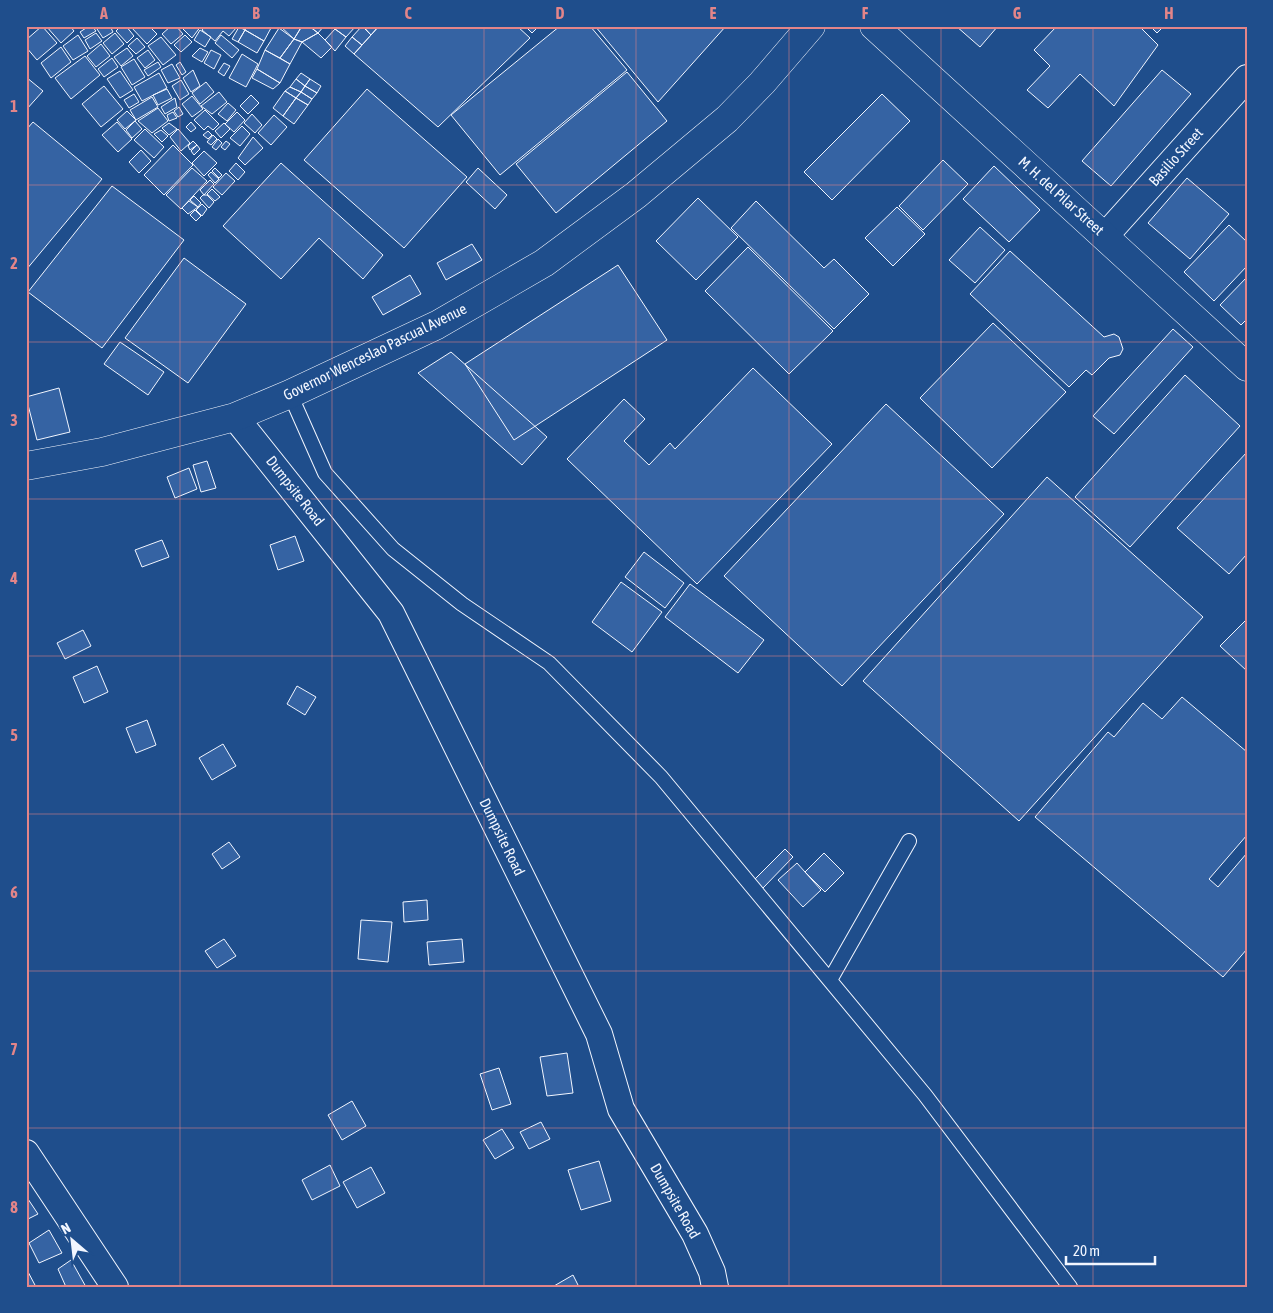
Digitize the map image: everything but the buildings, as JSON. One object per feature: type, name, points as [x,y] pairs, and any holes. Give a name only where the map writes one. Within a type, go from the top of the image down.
[{"type":"main road","name":"Governor Wenceslao Pascual Avenue","points":[[26,466],[111,449],[235,417],[290,394],[437,324],[544,263],[636,195],[727,119],[762,83],[811,26]]},
{"type":"main road","name":"M. H. del Pilar Street","points":[[874,26],[1247,367]]},
{"type":"street","name":"Basilio Street","points":[[1105,236],[1247,78]]},
{"type":"street","name":"Dumpsite Road","points":[[235,417],[392,613],[599,1034],[621,1110],[695,1234],[712,1272],[715,1287]]},
{"type":"street","points":[[26,1153],[115,1287]]},
{"type":"lane","points":[[290,394],[325,473],[393,549],[462,604],[549,663],[660,777],[925,1095],[1070,1287]]},
{"type":"lane","points":[[830,980],[909,841]]}]
